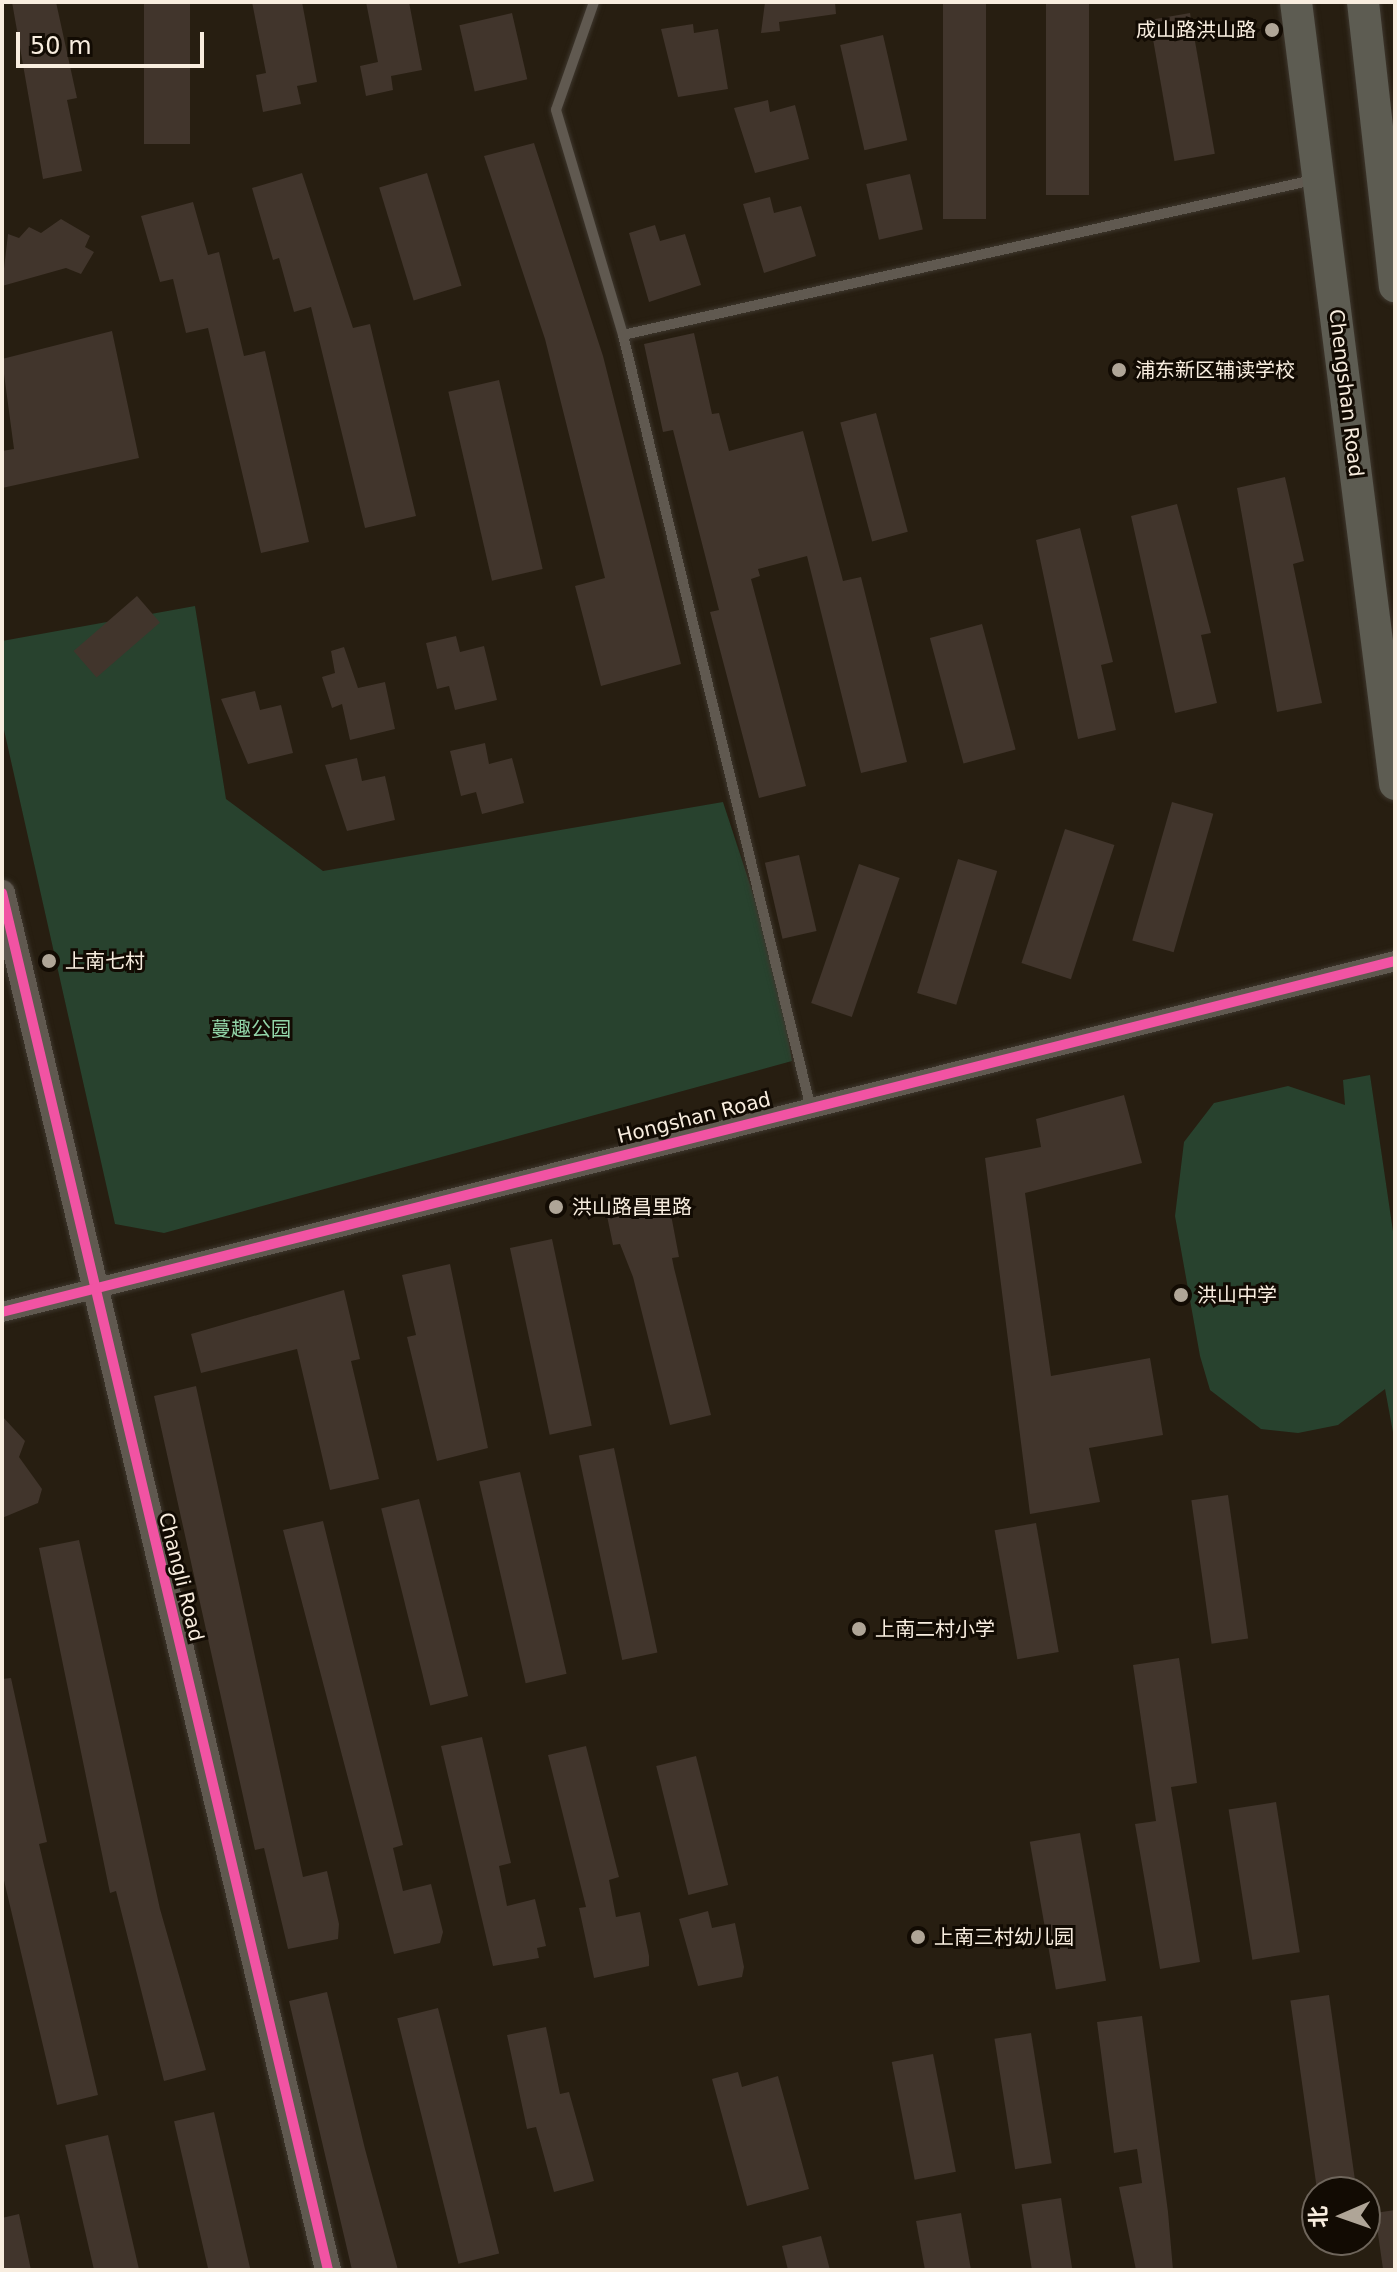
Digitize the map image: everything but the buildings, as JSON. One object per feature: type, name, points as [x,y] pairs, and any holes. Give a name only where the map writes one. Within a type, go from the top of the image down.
[{"type":"main road","name":"Chengshan Road","points":[[1296,2],[1395,784]]},
{"type":"main road","points":[[1363,2],[1386,122],[1395,286]]},
{"type":"street","name":"Changli Road","points":[[2,893],[328,2270]]},
{"type":"street","name":"Hongshan Road","points":[[2,1312],[1395,961]]},
{"type":"lane","points":[[594,2],[556,110],[623,335],[811,1109]]},
{"type":"lane","points":[[623,335],[1318,179]]},
{"type":"green space","name":"蔓趣公园","points":[[195,606],[226,799],[323,871],[723,802],[776,964],[792,1061],[164,1233],[115,1224],[2,721],[2,641]]},
{"type":"green space","points":[[1370,1075],[1395,1245],[1395,1443],[1385,1389],[1338,1425],[1298,1433],[1261,1429],[1210,1390],[1200,1356],[1175,1216],[1184,1142],[1214,1103],[1288,1086],[1345,1105],[1343,1080]]},
{"type":"cycle path","points":[[2,893],[328,2270]]},
{"type":"cycle path","points":[[2,1312],[1395,961]]},
{"type":"place","name":"成山路洪山路","points":[[1272,30]]},
{"type":"place","name":"浦东新区辅读学校","points":[[1119,370]]},
{"type":"place","name":"上南七村","points":[[49,961]]},
{"type":"place","name":"洪山路昌里路","points":[[556,1207]]},
{"type":"place","name":"洪山中学","points":[[1181,1295]]},
{"type":"place","name":"上南二村小学","points":[[859,1629]]},
{"type":"place","name":"上南三村幼儿园","points":[[918,1937]]}]
